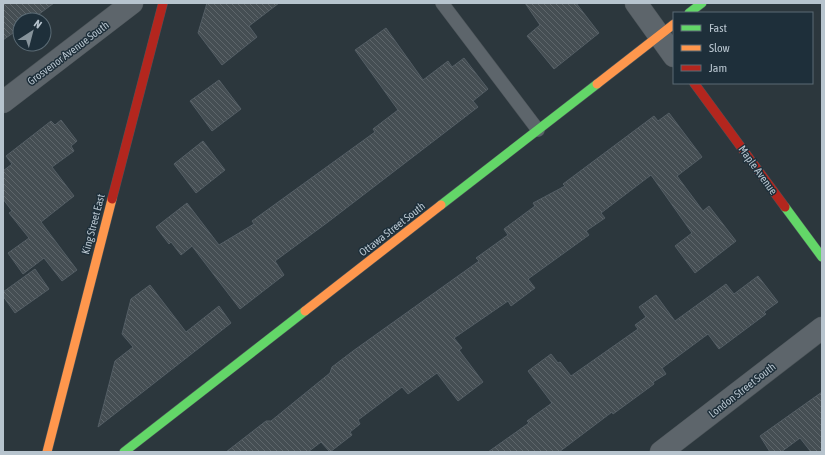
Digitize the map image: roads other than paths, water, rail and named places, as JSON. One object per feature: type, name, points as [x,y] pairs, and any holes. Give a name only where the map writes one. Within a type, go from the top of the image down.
[{"type":"main road","name":"King Street East","points":[[47,452],[163,3]]},
{"type":"main road","points":[[690,12],[702,3]]},
{"type":"main road","name":"Ottawa Street South","points":[[124,452],[666,30]]},
{"type":"main road","name":"Maple Avenue","points":[[695,84],[822,257]]},
{"type":"street","name":"Grosvenor Avenue South","points":[[3,102],[132,3]]},
{"type":"street","points":[[636,3],[666,30],[673,53]]},
{"type":"street","name":"London Street South","points":[[661,452],[822,328]]},
{"type":"lane","points":[[442,3],[538,130]]}]
